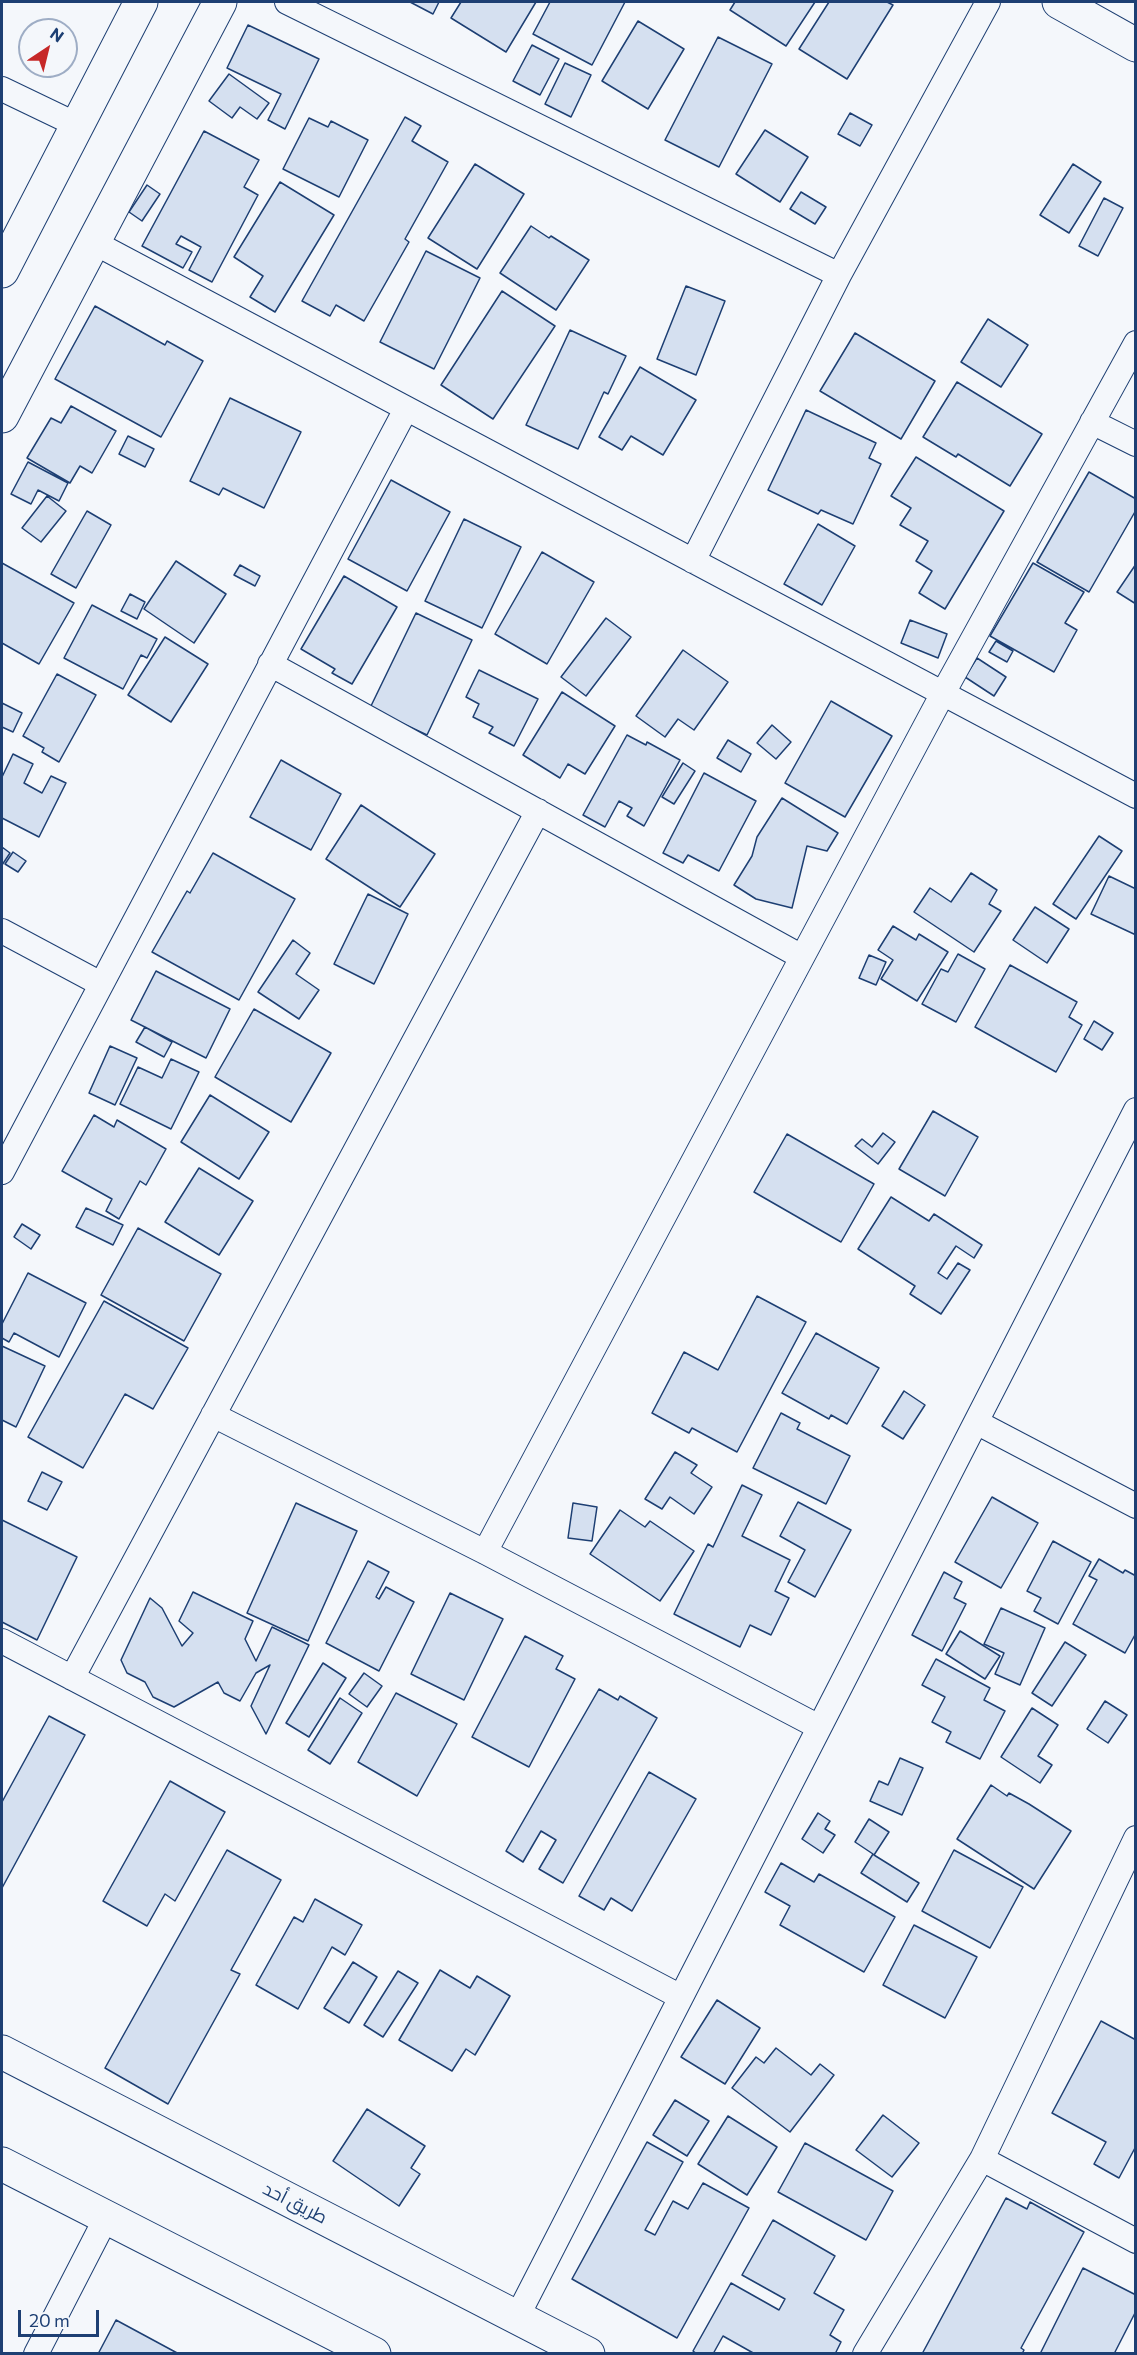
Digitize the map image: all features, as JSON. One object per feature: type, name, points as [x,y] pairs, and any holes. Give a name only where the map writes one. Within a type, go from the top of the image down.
[{"type":"main road","points":[[2,271],[141,2]]},
{"type":"main road","points":[[2,416],[220,2]]},
{"type":"main road","points":[[1059,2],[1136,45]]},
{"type":"main road","name":"طريق أحد","points":[[2,2052],[588,2354]]},
{"type":"main road","points":[[2,2164],[374,2354]]},
{"type":"street","points":[[287,2],[840,275]]},
{"type":"street","points":[[693,561],[840,275],[988,2]]},
{"type":"street","points":[[2,89],[76,125]]},
{"type":"street","points":[[93,242],[942,695],[1136,796]]},
{"type":"street","points":[[485,1552],[942,695],[1136,343]]},
{"type":"street","points":[[2,1172],[406,409]]},
{"type":"street","points":[[1092,422],[1136,444]]},
{"type":"street","points":[[270,664],[802,957]]},
{"type":"street","points":[[72,1678],[538,811]]},
{"type":"street","points":[[2,931],[101,984]]},
{"type":"street","points":[[517,2317],[1136,1110]]},
{"type":"street","points":[[213,1415],[485,1552],[819,1727]]},
{"type":"street","points":[[976,1422],[1136,1506]]},
{"type":"street","points":[[2,1641],[681,1997]]},
{"type":"street","points":[[865,2354],[982,2159],[1128,1869],[1136,1839]]},
{"type":"street","points":[[982,2159],[1136,2241]]},
{"type":"street","points":[[36,2354],[106,2218]]},
{"type":"building","points":[[410,2],[439,2],[433,14]]},
{"type":"building","points":[[461,2],[536,2],[506,52],[451,18]]},
{"type":"building","points":[[550,2],[625,2],[592,65],[533,34]]},
{"type":"building","points":[[735,2],[815,2],[786,46],[730,10]]},
{"type":"building","points":[[829,2],[887,2],[893,5],[847,79],[799,49]]},
{"type":"building","points":[[638,21],[684,49],[648,109],[602,81]]},
{"type":"building","points":[[248,25],[319,59],[285,129],[268,120],[281,94],[227,68]]},
{"type":"building","points":[[718,37],[772,64],[719,167],[665,140]]},
{"type":"building","points":[[532,45],[559,59],[540,95],[513,81]]},
{"type":"building","points":[[565,63],[591,75],[571,117],[545,104]]},
{"type":"building","points":[[229,74],[269,103],[257,119],[240,107],[232,118],[209,101]]},
{"type":"building","points":[[850,113],[872,125],[860,146],[838,134]]},
{"type":"building","points":[[405,117],[421,126],[412,141],[448,162],[405,239],[409,242],[364,321],[336,305],[330,316],[302,301]]},
{"type":"building","points":[[309,118],[328,127],[331,121],[368,140],[339,197],[283,169]]},
{"type":"building","points":[[765,130],[808,157],[780,202],[736,174]]},
{"type":"building","points":[[204,131],[259,160],[244,187],[258,195],[212,282],[189,270],[201,247],[181,236],[176,244],[192,252],[183,268],[142,246]]},
{"type":"building","points":[[475,164],[524,194],[477,269],[428,238]]},
{"type":"building","points":[[1073,164],[1101,182],[1069,233],[1040,215]]},
{"type":"building","points":[[280,182],[334,215],[275,312],[250,297],[263,276],[234,257]]},
{"type":"building","points":[[147,185],[160,194],[142,221],[129,212]]},
{"type":"building","points":[[801,192],[826,207],[815,224],[790,209]]},
{"type":"building","points":[[1104,198],[1123,208],[1098,256],[1079,246]]},
{"type":"building","points":[[531,226],[589,260],[556,310],[500,273]]},
{"type":"building","points":[[426,251],[480,278],[434,369],[380,342]]},
{"type":"building","points":[[686,286],[725,301],[696,375],[657,359]]},
{"type":"building","points":[[502,291],[555,326],[493,419],[441,385]]},
{"type":"building","points":[[95,306],[165,345],[167,341],[203,361],[161,437],[55,379]]},
{"type":"building","points":[[988,319],[1028,345],[1001,387],[961,362]]},
{"type":"building","points":[[570,330],[626,356],[608,394],[604,392],[578,449],[526,425]]},
{"type":"building","points":[[855,333],[935,381],[901,439],[820,391]]},
{"type":"building","points":[[640,367],[696,400],[663,455],[631,436],[622,450],[599,437]]},
{"type":"building","points":[[957,382],[1042,434],[1010,486],[958,454],[956,457],[923,437]]},
{"type":"building","points":[[230,398],[301,432],[264,508],[223,488],[219,495],[190,481]]},
{"type":"building","points":[[71,406],[116,431],[92,473],[80,466],[70,483],[27,458],[51,418],[61,423]]},
{"type":"building","points":[[806,410],[876,443],[869,458],[881,464],[853,524],[821,510],[818,514],[768,490]]},
{"type":"building","points":[[128,436],[154,449],[145,467],[119,454]]},
{"type":"building","points":[[916,457],[1004,511],[945,609],[919,593],[932,571],[916,561],[928,541],[900,525],[911,508],[891,496]]},
{"type":"building","points":[[28,462],[68,483],[59,501],[38,490],[31,504],[11,494]]},
{"type":"building","points":[[1089,472],[1136,499],[1136,510],[1089,592],[1037,562]]},
{"type":"building","points":[[391,480],[450,512],[407,591],[348,559]]},
{"type":"building","points":[[47,496],[66,511],[41,542],[22,528]]},
{"type":"building","points":[[87,511],[111,525],[76,588],[51,574]]},
{"type":"building","points":[[464,519],[521,547],[482,628],[425,601]]},
{"type":"building","points":[[818,524],[855,546],[822,605],[784,584]]},
{"type":"building","points":[[542,552],[594,582],[547,664],[495,634]]},
{"type":"building","points":[[176,561],[226,594],[194,643],[144,609]]},
{"type":"building","points":[[2,563],[74,603],[39,664],[2,643]]},
{"type":"building","points":[[1033,563],[1084,592],[1065,623],[1077,630],[1054,672],[990,636]]},
{"type":"building","points":[[1136,564],[1136,604],[1117,592]]},
{"type":"building","points":[[240,565],[260,576],[255,586],[234,575]]},
{"type":"building","points":[[344,576],[397,607],[352,684],[332,673],[335,669],[301,649]]},
{"type":"building","points":[[130,594],[145,602],[137,619],[121,611]]},
{"type":"building","points":[[92,605],[157,639],[147,658],[141,655],[123,689],[64,658]]},
{"type":"building","points":[[416,613],[472,640],[427,735],[370,708]]},
{"type":"building","points":[[606,618],[631,637],[586,696],[561,677]]},
{"type":"building","points":[[910,620],[947,634],[938,658],[901,643]]},
{"type":"building","points":[[165,637],[208,664],[171,722],[128,695]]},
{"type":"building","points":[[996,641],[1013,651],[1007,662],[989,652]]},
{"type":"building","points":[[683,650],[728,682],[694,730],[678,719],[665,737],[636,716]]},
{"type":"building","points":[[977,658],[1006,677],[994,696],[965,677]]},
{"type":"building","points":[[479,670],[538,699],[514,746],[489,733],[493,727],[473,717],[479,704],[466,697]]},
{"type":"building","points":[[57,674],[96,695],[59,762],[42,752],[44,748],[23,736]]},
{"type":"building","points":[[562,692],[615,726],[585,774],[568,764],[560,778],[523,755]]},
{"type":"building","points":[[831,701],[892,736],[845,817],[785,783]]},
{"type":"building","points":[[2,703],[22,713],[13,732],[2,727]]},
{"type":"building","points":[[772,725],[791,742],[776,759],[757,743]]},
{"type":"building","points":[[627,735],[646,745],[647,742],[680,760],[644,826],[627,816],[632,808],[619,801],[605,827],[583,815]]},
{"type":"building","points":[[728,740],[751,754],[741,772],[717,758]]},
{"type":"building","points":[[13,754],[33,764],[24,783],[42,793],[51,776],[66,783],[39,837],[2,818],[2,777]]},
{"type":"building","points":[[281,760],[341,794],[311,850],[250,817]]},
{"type":"building","points":[[683,763],[695,771],[674,804],[662,797]]},
{"type":"building","points":[[704,773],[756,801],[719,871],[688,855],[683,863],[663,853]]},
{"type":"building","points":[[782,798],[838,833],[827,851],[807,846],[792,908],[756,899],[734,885],[752,856],[757,837]]},
{"type":"building","points":[[361,805],[435,854],[400,907],[326,859]]},
{"type":"building","points":[[1099,836],[1122,851],[1076,919],[1053,904]]},
{"type":"building","points":[[2,847],[10,853],[2,865]]},
{"type":"building","points":[[13,852],[26,861],[18,872],[5,864]]},
{"type":"building","points":[[213,853],[295,899],[239,1000],[152,952],[187,891],[190,893]]},
{"type":"building","points":[[971,873],[997,890],[989,904],[1001,911],[974,952],[914,912],[930,888],[951,902]]},
{"type":"building","points":[[1109,876],[1136,889],[1136,935],[1091,914]]},
{"type":"building","points":[[368,894],[408,914],[374,984],[334,964]]},
{"type":"building","points":[[1035,907],[1069,929],[1047,963],[1013,940]]},
{"type":"building","points":[[893,926],[916,940],[919,934],[948,952],[917,1001],[881,979],[893,960],[878,950]]},
{"type":"building","points":[[293,940],[310,953],[296,974],[319,990],[299,1019],[258,992]]},
{"type":"building","points":[[958,954],[985,969],[956,1022],[922,1004],[941,969],[948,972]]},
{"type":"building","points":[[869,955],[886,962],[876,985],[859,978]]},
{"type":"building","points":[[1010,965],[1077,1002],[1069,1017],[1082,1025],[1056,1072],[975,1027]]},
{"type":"building","points":[[156,971],[230,1009],[206,1058],[131,1020]]},
{"type":"building","points":[[254,1009],[331,1053],[291,1122],[215,1077]]},
{"type":"building","points":[[1094,1021],[1113,1033],[1102,1050],[1084,1039]]},
{"type":"building","points":[[145,1027],[172,1042],[164,1057],[136,1042]]},
{"type":"building","points":[[110,1046],[137,1058],[115,1105],[89,1093]]},
{"type":"building","points":[[171,1059],[199,1072],[171,1129],[120,1104],[138,1067],[162,1078]]},
{"type":"building","points":[[210,1095],[269,1132],[239,1179],[181,1142]]},
{"type":"building","points":[[933,1111],[978,1137],[945,1196],[899,1169]]},
{"type":"building","points":[[94,1115],[114,1127],[117,1120],[166,1149],[146,1185],[140,1181],[119,1219],[106,1211],[112,1199],[62,1171]]},
{"type":"building","points":[[883,1133],[895,1142],[878,1164],[855,1146],[862,1139],[872,1147]]},
{"type":"building","points":[[787,1134],[874,1184],[841,1242],[754,1192]]},
{"type":"building","points":[[199,1168],[253,1201],[219,1255],[165,1222]]},
{"type":"building","points":[[891,1197],[929,1221],[934,1214],[982,1245],[974,1258],[956,1246],[938,1273],[947,1279],[958,1263],[970,1270],[941,1314],[910,1294],[915,1286],[858,1249]]},
{"type":"building","points":[[86,1208],[123,1225],[113,1245],[76,1227]]},
{"type":"building","points":[[22,1224],[40,1235],[31,1249],[14,1237]]},
{"type":"building","points":[[138,1228],[221,1274],[184,1341],[101,1295]]},
{"type":"building","points":[[28,1273],[86,1303],[59,1357],[14,1333],[9,1342],[2,1338],[2,1324]]},
{"type":"building","points":[[757,1296],[806,1322],[737,1452],[692,1428],[689,1433],[652,1413],[684,1352],[718,1370]]},
{"type":"building","points":[[104,1301],[188,1348],[153,1409],[125,1394],[83,1468],[28,1437]]},
{"type":"building","points":[[816,1333],[879,1368],[847,1424],[831,1415],[829,1419],[782,1393]]},
{"type":"building","points":[[2,1346],[45,1366],[16,1427],[2,1420]]},
{"type":"building","points":[[904,1391],[925,1405],[903,1439],[882,1426]]},
{"type":"building","points":[[781,1413],[800,1423],[797,1429],[850,1456],[826,1504],[753,1468]]},
{"type":"building","points":[[675,1452],[697,1465],[691,1473],[712,1487],[694,1514],[670,1497],[662,1509],[645,1499]]},
{"type":"building","points":[[42,1472],[62,1482],[47,1510],[28,1501]]},
{"type":"building","points":[[742,1485],[762,1495],[742,1536],[790,1560],[775,1591],[789,1598],[771,1635],[750,1625],[740,1647],[674,1614],[708,1544],[713,1547]]},
{"type":"building","points":[[992,1497],[1038,1523],[1001,1588],[955,1562]]},
{"type":"building","points":[[798,1502],[851,1530],[815,1597],[788,1582],[805,1550],[780,1536]]},
{"type":"building","points":[[296,1503],[357,1531],[308,1641],[247,1613]]},
{"type":"building","points":[[573,1503],[597,1507],[592,1541],[568,1538]]},
{"type":"building","points":[[620,1510],[645,1527],[650,1521],[694,1551],[660,1601],[590,1554]]},
{"type":"building","points":[[2,1520],[77,1557],[37,1640],[2,1622]]},
{"type":"building","points":[[1053,1541],[1091,1562],[1058,1624],[1034,1611],[1041,1598],[1027,1591]]},
{"type":"building","points":[[1099,1559],[1123,1573],[1125,1570],[1136,1576],[1136,1633],[1125,1653],[1073,1624],[1097,1580],[1089,1576]]},
{"type":"building","points":[[368,1561],[389,1572],[376,1597],[379,1599],[386,1587],[414,1602],[379,1671],[326,1643]]},
{"type":"building","points":[[944,1572],[962,1582],[954,1598],[966,1604],[942,1651],[912,1635]]},
{"type":"building","points":[[193,1592],[253,1621],[245,1639],[256,1661],[272,1627],[309,1645],[266,1734],[251,1706],[270,1665],[256,1673],[240,1701],[224,1693],[218,1682],[174,1707],[153,1697],[145,1682],[127,1673],[121,1660],[150,1598],[162,1608],[182,1646],[193,1633],[179,1621]]},
{"type":"building","points":[[450,1593],[503,1619],[464,1700],[411,1674]]},
{"type":"building","points":[[1001,1608],[1045,1628],[1020,1685],[995,1674],[1004,1653],[984,1644]]},
{"type":"building","points":[[960,1631],[1000,1656],[985,1679],[946,1654]]},
{"type":"building","points":[[525,1636],[563,1656],[556,1669],[575,1679],[529,1767],[472,1737]]},
{"type":"building","points":[[1065,1642],[1086,1655],[1052,1706],[1032,1693]]},
{"type":"building","points":[[936,1659],[990,1688],[984,1700],[1005,1711],[980,1759],[946,1742],[951,1732],[932,1722],[945,1697],[922,1685]]},
{"type":"building","points":[[323,1663],[346,1678],[309,1737],[286,1723]]},
{"type":"building","points":[[364,1673],[382,1686],[367,1707],[349,1694]]},
{"type":"building","points":[[599,1689],[618,1700],[620,1696],[657,1718],[563,1883],[539,1869],[556,1840],[541,1831],[523,1862],[506,1851]]},
{"type":"building","points":[[396,1693],[457,1724],[417,1796],[358,1762]]},
{"type":"building","points":[[340,1698],[362,1713],[330,1764],[308,1750]]},
{"type":"building","points":[[1105,1701],[1127,1715],[1108,1743],[1087,1729]]},
{"type":"building","points":[[1032,1708],[1058,1725],[1038,1756],[1052,1765],[1040,1783],[1001,1757]]},
{"type":"building","points":[[49,1716],[85,1735],[2,1888],[2,1802]]},
{"type":"building","points":[[900,1758],[923,1768],[902,1815],[870,1801],[879,1781],[888,1785]]},
{"type":"building","points":[[649,1772],[696,1799],[632,1911],[611,1898],[604,1910],[579,1896]]},
{"type":"building","points":[[170,1781],[225,1812],[175,1901],[165,1894],[147,1926],[103,1901]]},
{"type":"building","points":[[991,1785],[1007,1796],[1009,1793],[1029,1804],[1071,1831],[1034,1889],[957,1839]]},
{"type":"building","points":[[818,1813],[830,1821],[825,1829],[835,1835],[823,1853],[802,1839]]},
{"type":"building","points":[[869,1819],[889,1832],[874,1855],[919,1883],[907,1902],[861,1873],[873,1854],[855,1842]]},
{"type":"building","points":[[227,1850],[281,1880],[231,1970],[240,1974],[168,2104],[105,2068]]},
{"type":"building","points":[[954,1850],[1023,1887],[990,1948],[922,1911]]},
{"type":"building","points":[[781,1863],[814,1882],[819,1874],[895,1917],[864,1972],[780,1925],[790,1906],[765,1892]]},
{"type":"building","points":[[315,1899],[362,1925],[345,1955],[332,1947],[298,2009],[256,1985],[294,1917],[303,1922]]},
{"type":"building","points":[[914,1925],[977,1957],[945,2018],[883,1985]]},
{"type":"building","points":[[353,1962],[377,1977],[349,2023],[324,2008]]},
{"type":"building","points":[[440,1970],[470,1988],[477,1976],[510,1996],[475,2055],[466,2049],[452,2071],[399,2040]]},
{"type":"building","points":[[398,1971],[418,1983],[383,2037],[364,2025]]},
{"type":"building","points":[[717,2000],[760,2028],[725,2084],[681,2057]]},
{"type":"building","points":[[1101,2021],[1136,2040],[1136,2146],[1119,2178],[1094,2164],[1106,2142],[1052,2113]]},
{"type":"building","points":[[776,2048],[811,2075],[820,2064],[834,2075],[790,2132],[732,2088],[756,2057],[764,2063]]},
{"type":"building","points":[[675,2100],[709,2121],[687,2156],[653,2135]]},
{"type":"building","points":[[367,2109],[425,2146],[411,2168],[420,2174],[399,2206],[333,2161]]},
{"type":"building","points":[[883,2115],[919,2143],[892,2177],[856,2150]]},
{"type":"building","points":[[728,2116],[777,2147],[747,2195],[698,2164]]},
{"type":"building","points":[[647,2142],[683,2162],[645,2230],[655,2235],[673,2201],[688,2209],[703,2183],[749,2208],[677,2338],[572,2279]]},
{"type":"building","points":[[805,2143],[893,2191],[866,2240],[778,2192]]},
{"type":"building","points":[[1006,2198],[1027,2209],[1030,2202],[1084,2232],[1021,2348],[1024,2350],[1022,2354],[922,2354]]},
{"type":"building","points":[[773,2220],[835,2256],[814,2293],[844,2310],[830,2335],[841,2342],[835,2354],[755,2354],[723,2336],[713,2354],[697,2354],[693,2351],[731,2283],[779,2310],[785,2299],[742,2275]]},
{"type":"building","points":[[1083,2268],[1136,2295],[1136,2311],[1114,2354],[1040,2354]]},
{"type":"building","points":[[116,2320],[179,2354],[98,2354]]}]
